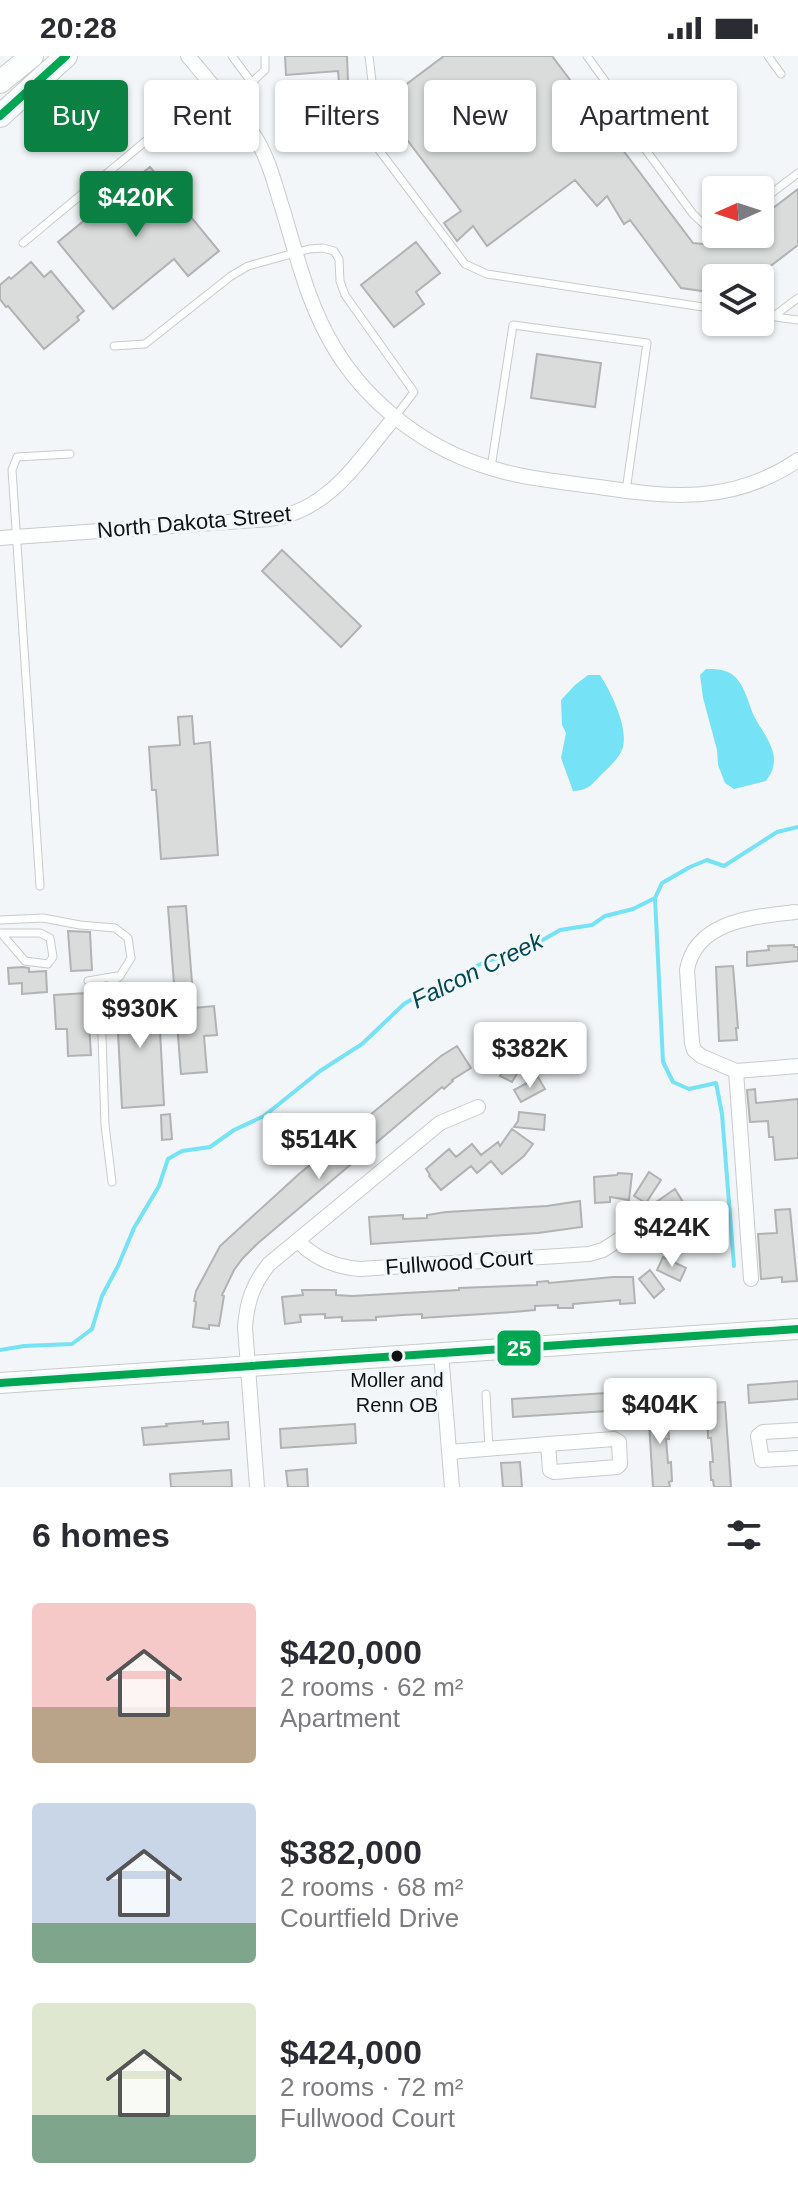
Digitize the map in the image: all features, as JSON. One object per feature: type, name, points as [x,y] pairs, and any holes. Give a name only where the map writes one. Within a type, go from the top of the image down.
[{"type":"main road","points":[[0,82],[32,56]]},
{"type":"main road","points":[[0,116],[66,56]]},
{"type":"street","points":[[188,56],[207,80]]},
{"type":"street","points":[[259,145],[271,171],[309,297],[335,350],[353,375],[395,417],[421,436],[445,450],[491,468],[530,477],[681,496],[721,492],[758,481],[798,460]]},
{"type":"street","name":"North Dakota Street","points":[[0,538],[270,519],[297,513],[316,504],[333,490],[395,417]]},
{"type":"street","points":[[795,912],[742,919],[716,930],[698,945],[687,965],[694,1050],[736,1071],[798,1066]]},
{"type":"street","points":[[736,1071],[751,1279]]},
{"type":"street","points":[[257,1487],[246,1315],[251,1292],[269,1264],[440,1123],[478,1107]]},
{"type":"street","name":"Fullwood Court","points":[[298,1241],[329,1263],[360,1269],[589,1254],[603,1250],[623,1237]]},
{"type":"street","points":[[0,1383],[798,1329]]},
{"type":"street","points":[[441,1353],[452,1487]]},
{"type":"street","points":[[798,1430],[763,1432],[758,1436],[762,1460],[798,1458]]},
{"type":"street","points":[[449,1452],[548,1444],[616,1439],[619,1442],[620,1464],[617,1467],[552,1471],[548,1444]]},
{"type":"lane","points":[[232,56],[250,80]]},
{"type":"lane","points":[[255,80],[265,70],[265,56]]},
{"type":"lane","points":[[369,56],[372,81],[366,107],[373,142],[465,264],[487,274],[702,307]]},
{"type":"lane","points":[[587,56],[608,85],[614,107],[702,222]]},
{"type":"lane","points":[[768,56],[781,74]]},
{"type":"lane","points":[[23,243],[144,142]]},
{"type":"lane","points":[[774,191],[798,173]]},
{"type":"lane","points":[[114,346],[145,344],[248,266],[323,248],[334,251],[339,259],[340,281],[345,295],[414,392],[395,417]]},
{"type":"lane","points":[[774,317],[798,298]]},
{"type":"lane","points":[[774,317],[798,320]]},
{"type":"lane","points":[[491,468],[513,325],[647,343],[626,491]]},
{"type":"lane","points":[[40,886],[12,470],[17,457],[70,454]]},
{"type":"lane","points":[[0,920],[43,918],[115,928],[128,938],[131,958],[120,976],[105,989],[101,1007],[105,1125],[112,1182]]},
{"type":"lane","points":[[0,933],[40,933],[50,938],[53,957],[48,964],[25,961],[0,933]]},
{"type":"lane","points":[[105,989],[88,981],[120,976]]},
{"type":"lane","points":[[486,1394],[489,1449]]},
{"type":"water","points":[[706,669],[730,673],[743,688],[773,752],[773,767],[766,781],[734,789],[725,783],[703,698],[700,675]]},
{"type":"water","points":[[588,675],[600,675],[609,690],[621,719],[623,747],[593,783],[573,791],[561,758],[566,733],[562,725],[561,700]]},
{"type":"building","points":[[285,56],[347,56],[348,80],[339,80],[338,71],[286,75]]},
{"type":"building","points":[[444,56],[552,56],[570,80],[552,80],[552,152],[624,152],[693,243],[702,244],[702,248],[774,248],[774,207],[798,189],[798,245],[773,264],[702,264],[702,291],[681,288],[630,220],[624,224],[607,196],[597,206],[575,180],[487,246],[473,226],[457,241],[444,223],[461,211],[408,141],[408,83]]},
{"type":"building","points":[[150,167],[219,251],[188,276],[174,259],[113,309],[58,242],[86,219],[88,202],[104,204]]},
{"type":"building","points":[[416,242],[440,273],[416,292],[424,304],[394,327],[361,285]]},
{"type":"building","points":[[31,262],[44,277],[51,271],[84,311],[77,317],[79,320],[44,349],[0,299],[0,285]]},
{"type":"building","points":[[537,354],[601,363],[595,407],[531,398]]},
{"type":"building","points":[[282,550],[361,626],[341,647],[262,571]]},
{"type":"building","points":[[192,716],[194,744],[210,742],[218,855],[161,859],[149,747],[180,745],[178,717]]},
{"type":"building","points":[[186,906],[194,1008],[214,1006],[217,1035],[204,1036],[207,1072],[181,1074],[168,907]]},
{"type":"building","points":[[68,931],[90,932],[92,970],[71,971]]},
{"type":"building","points":[[768,946],[798,947],[798,961],[747,966],[747,952],[769,950]]},
{"type":"building","points":[[733,966],[737,1040],[719,1041],[716,967]]},
{"type":"building","points":[[8,968],[29,968],[29,972],[46,971],[47,992],[22,994],[22,983],[9,984]]},
{"type":"building","points":[[87,993],[91,1055],[68,1056],[67,1029],[56,1029],[54,995]]},
{"type":"building","points":[[158,993],[164,1105],[122,1108],[116,995]]},
{"type":"building","points":[[490,1041],[492,1067],[477,1067],[476,1042]]},
{"type":"building","points":[[457,1046],[471,1068],[444,1089],[442,1087],[257,1244],[234,1270],[222,1295],[219,1326],[209,1325],[209,1329],[193,1327],[196,1291],[220,1246],[299,1174]]},
{"type":"building","points":[[515,1052],[526,1059],[512,1082],[500,1076]]},
{"type":"building","points":[[538,1077],[545,1089],[521,1102],[514,1090]]},
{"type":"building","points":[[755,1089],[756,1103],[798,1099],[798,1158],[775,1160],[768,1121],[750,1122],[747,1090]]},
{"type":"building","points":[[519,1112],[545,1115],[544,1130],[514,1127]]},
{"type":"building","points":[[170,1114],[172,1139],[162,1140],[161,1115]]},
{"type":"building","points":[[512,1129],[533,1144],[502,1174],[491,1161],[477,1173],[471,1166],[441,1190],[429,1176],[426,1169],[449,1149],[456,1157],[472,1144],[481,1155],[498,1142],[500,1146]]},
{"type":"building","points":[[649,1172],[661,1180],[646,1203],[634,1196]]},
{"type":"building","points":[[632,1174],[629,1200],[610,1197],[610,1202],[595,1203],[594,1177]]},
{"type":"building","points":[[675,1189],[683,1202],[661,1216],[652,1205]]},
{"type":"building","points":[[580,1201],[582,1227],[538,1233],[371,1244],[369,1217],[403,1215],[403,1219],[427,1218],[427,1215],[446,1212]]},
{"type":"building","points":[[790,1209],[797,1281],[782,1282],[782,1277],[761,1279],[758,1234],[777,1233],[775,1210]]},
{"type":"building","points":[[691,1218],[695,1251],[667,1252],[664,1220]]},
{"type":"building","points":[[663,1257],[686,1268],[680,1281],[657,1270]]},
{"type":"building","points":[[650,1270],[664,1289],[654,1298],[639,1279]]},
{"type":"building","points":[[633,1277],[635,1303],[620,1304],[620,1300],[573,1304],[573,1308],[535,1306],[535,1310],[513,1312],[422,1318],[422,1314],[403,1315],[376,1317],[376,1320],[342,1321],[342,1317],[325,1318],[325,1314],[300,1315],[301,1322],[285,1324],[282,1297],[303,1295],[302,1290],[336,1290],[336,1295],[352,1296],[537,1285],[537,1282]]},
{"type":"building","points":[[798,1381],[798,1399],[749,1403],[748,1385]]},
{"type":"building","points":[[622,1392],[624,1410],[513,1417],[512,1399]]},
{"type":"building","points":[[725,1402],[731,1487],[714,1487],[711,1480],[710,1462],[713,1462],[711,1438],[708,1438],[707,1403]]},
{"type":"building","points":[[666,1405],[669,1439],[666,1439],[672,1481],[669,1482],[670,1487],[653,1487],[648,1406]]},
{"type":"building","points":[[203,1421],[203,1424],[228,1422],[229,1439],[144,1445],[142,1428]]},
{"type":"building","points":[[355,1424],[356,1443],[281,1448],[280,1429]]},
{"type":"building","points":[[520,1462],[522,1487],[503,1487],[501,1463]]},
{"type":"building","points":[[307,1469],[308,1487],[288,1487],[286,1471]]},
{"type":"building","points":[[231,1470],[232,1487],[171,1487],[170,1474]]},
{"type":"waterway","name":"Falcon Creek","points":[[0,1350],[72,1344],[92,1329],[102,1296],[134,1228],[159,1186],[168,1159],[182,1151],[210,1147],[234,1130],[264,1116],[320,1071],[362,1044],[404,1004],[487,961],[529,948],[560,930],[592,925],[605,916],[633,909],[655,898],[662,883],[690,867],[707,860],[724,866],[777,832],[798,827]]},
{"type":"waterway","points":[[655,898],[663,1062],[673,1082],[689,1089],[716,1083],[722,1114],[734,1266]]},
{"type":"transit line","name":"25","points":[[0,116],[66,56]]},
{"type":"transit line","name":"25","points":[[0,1383],[798,1329]]},
{"type":"place","name":"Moller and Renn OB","points":[[397,1356]]}]
